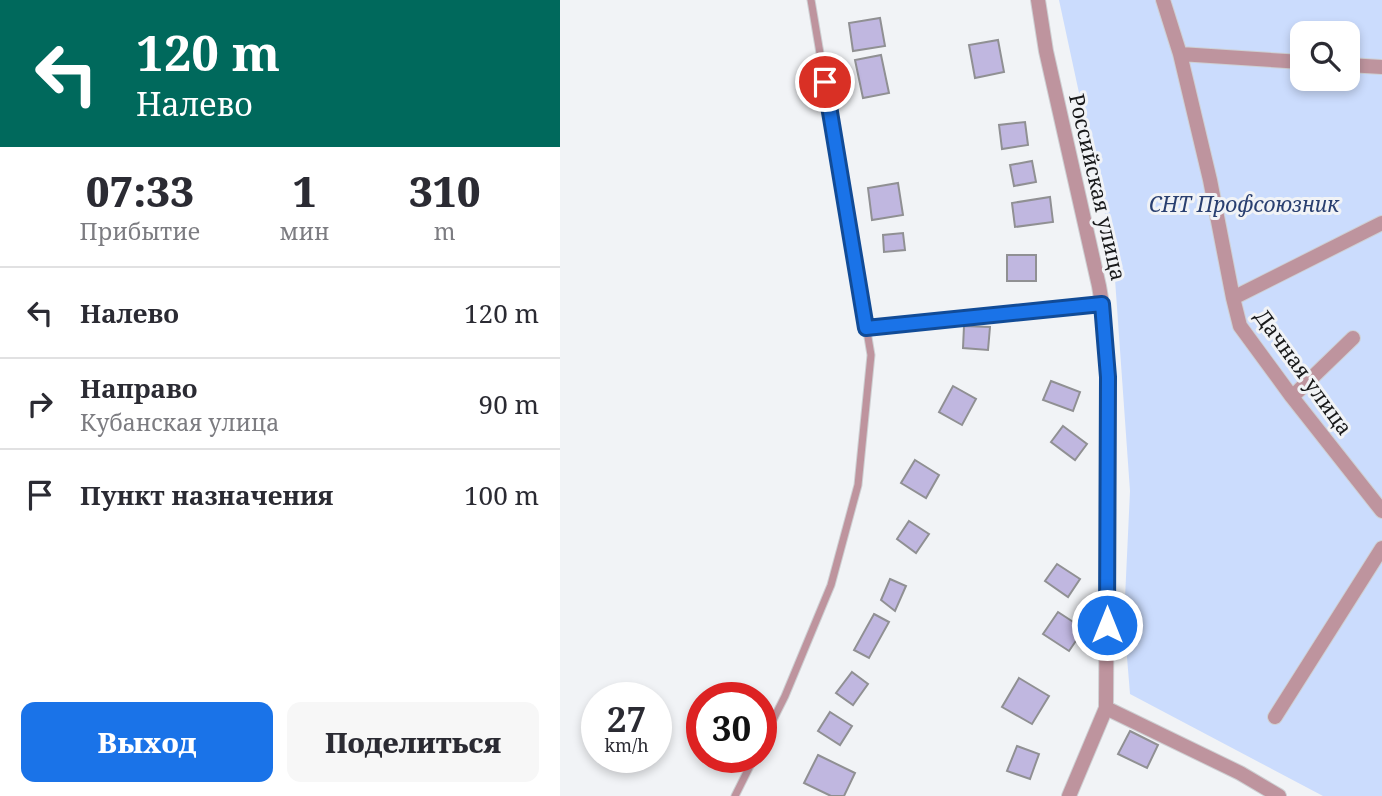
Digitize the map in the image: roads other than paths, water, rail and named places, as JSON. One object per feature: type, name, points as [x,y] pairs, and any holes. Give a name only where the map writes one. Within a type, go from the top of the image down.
[{"type":"street","name":"Российская улица","points":[[1038,0],[1046,51],[1102,304],[1108,377],[1106,708],[1069,796]]},
{"type":"street","name":"Дачная улица","points":[[1163,0],[1180,54],[1210,180],[1240,326],[1382,511]]},
{"type":"street","points":[[1180,54],[1290,61]]},
{"type":"street","points":[[1360,66],[1382,67]]},
{"type":"street","points":[[1233,298],[1382,223]]},
{"type":"street","points":[[1293,397],[1353,338]]},
{"type":"street","points":[[1276,717],[1382,548]]},
{"type":"street","points":[[1106,708],[1240,773],[1279,796]]},
{"type":"lane","points":[[777,712],[831,585],[858,485],[871,355],[811,0]]},
{"type":"lane","points":[[866,328],[1102,304]]},
{"type":"lane","points":[[735,796],[746,773]]},
{"type":"park label","name":"СНТ Профсоюзник","points":[[1244,204]]}]
